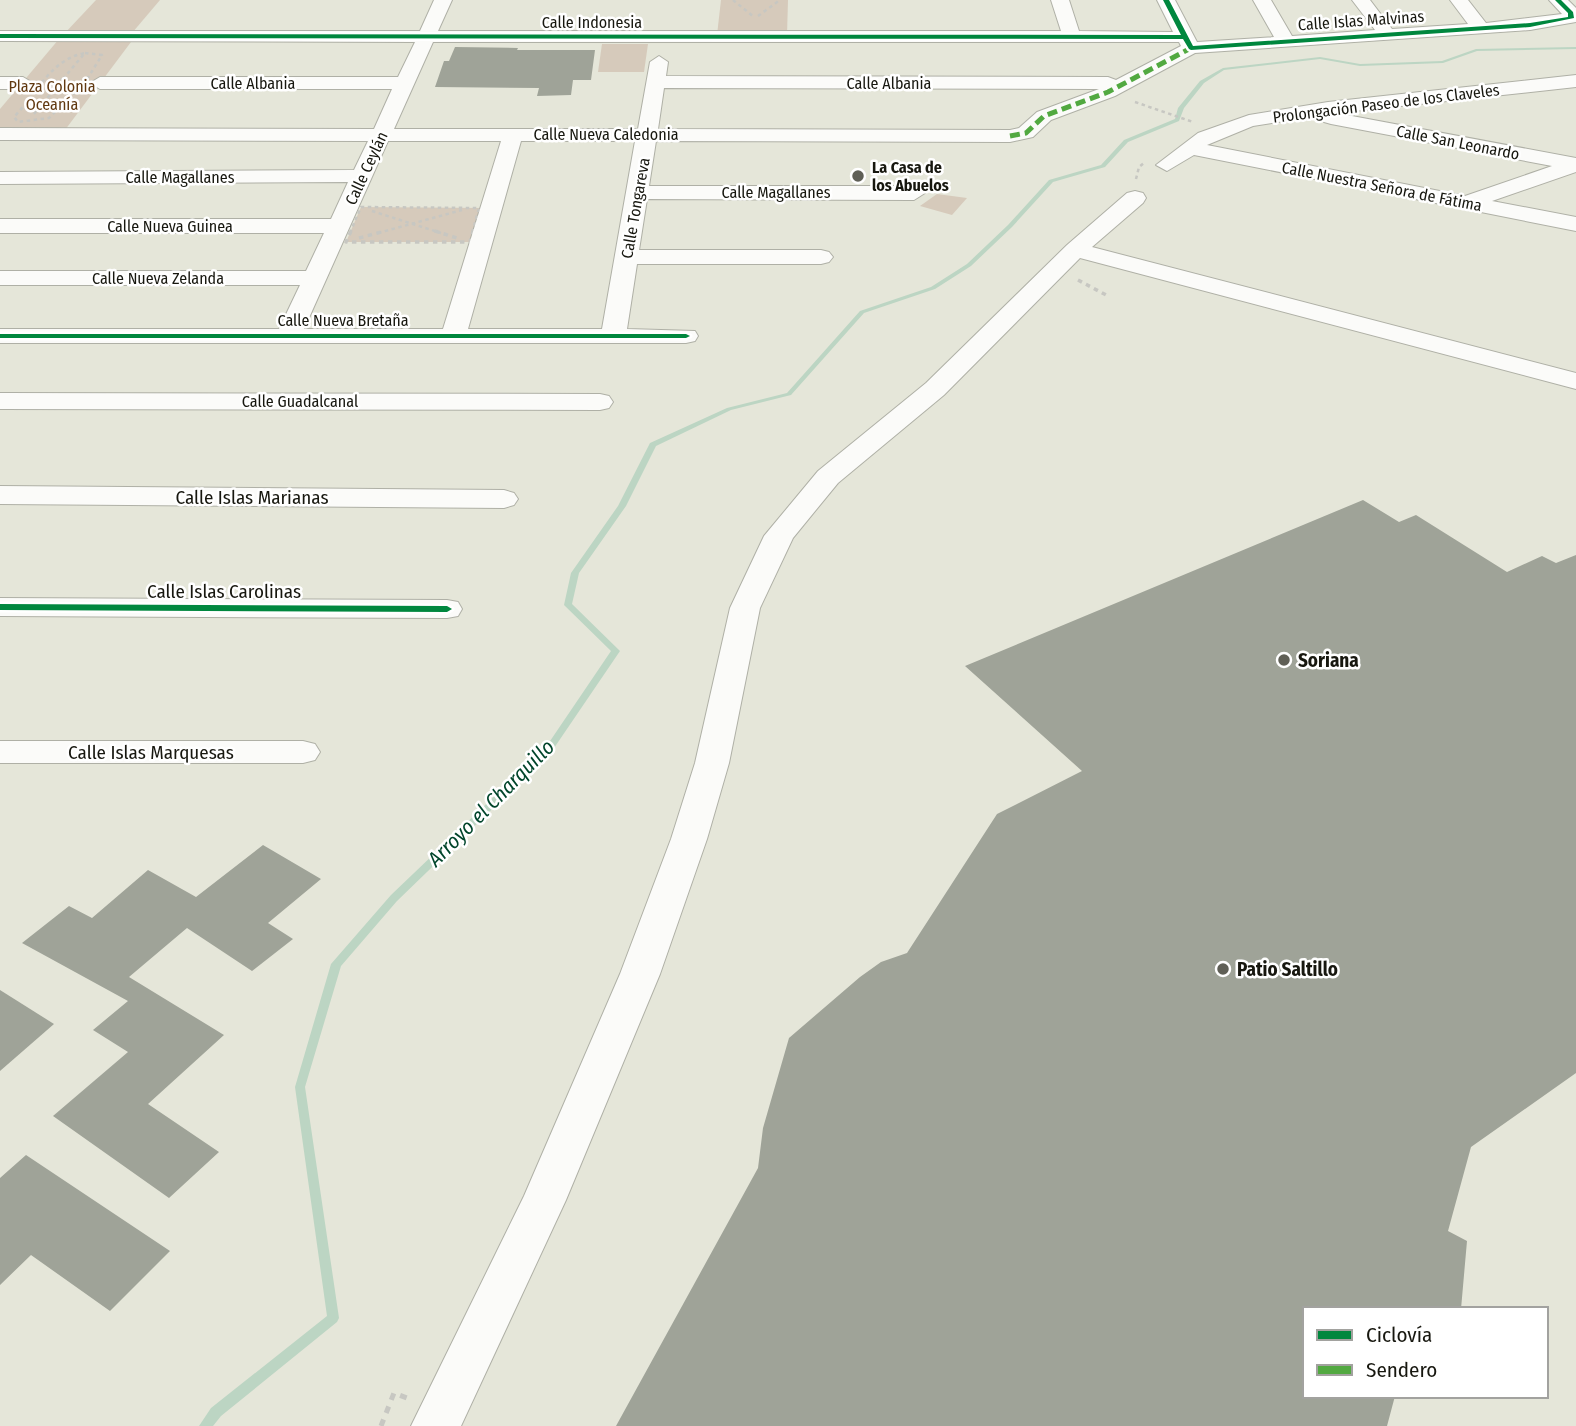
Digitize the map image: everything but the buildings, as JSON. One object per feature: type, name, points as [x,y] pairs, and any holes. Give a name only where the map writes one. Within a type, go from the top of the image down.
[{"type":"street","name":"Calle Ceylán","points":[[288,336],[340,237],[361,176],[407,83],[424,37],[443,0]]},
{"type":"street","points":[[1060,0],[1072,37]]},
{"type":"street","points":[[1166,0],[1188,43]]},
{"type":"street","points":[[1262,0],[1286,41]]},
{"type":"street","points":[[1362,0],[1387,34]]},
{"type":"street","points":[[1459,0],[1481,28]]},
{"type":"street","name":"Calle Islas Malvinas","points":[[1188,43],[1286,41],[1562,22],[1572,16],[1558,0]]},
{"type":"street","name":"Calle Indonesia","points":[[0,36],[1072,37],[1188,43]]},
{"type":"street","name":"Calle Tongareva","points":[[613,336],[664,38]]},
{"type":"street","name":"Calle Nueva Caledonia","points":[[16,130],[1010,136],[1026,133],[1044,116],[1125,91],[1188,43]]},
{"type":"street","name":"Prolongación Paseo de los Claveles","points":[[1167,165],[1189,148],[1233,125],[1299,112],[1576,81]]},
{"type":"street","name":"Calle Albania","points":[[656,82],[1125,91]]},
{"type":"street","points":[[0,83],[23,83]]},
{"type":"street","name":"Calle Albania","points":[[100,83],[407,83]]},
{"type":"street","points":[[1517,88],[1576,97]]},
{"type":"street","name":"Calle San Leonardo","points":[[1299,112],[1576,164]]},
{"type":"street","points":[[0,153],[16,130]]},
{"type":"street","points":[[453,336],[475,242],[513,134]]},
{"type":"street","name":"Calle Nuestra Señora de Fátima","points":[[1189,148],[1576,224]]},
{"type":"street","points":[[1465,202],[1576,164]]},
{"type":"street","name":"Calle Magallanes","points":[[0,178],[361,176]]},
{"type":"street","name":"Calle Magallanes","points":[[637,192],[914,193]]},
{"type":"street","points":[[436,1426],[544,1200],[640,974],[689,839],[712,763],[745,608],[768,556],[791,518],[828,477],[935,389],[1064,261],[1136,198]]},
{"type":"street","name":"Calle Nueva Guinea","points":[[0,226],[340,237]]},
{"type":"street","points":[[626,257],[821,257]]},
{"type":"street","points":[[1064,261],[1576,381]]},
{"type":"street","name":"Calle Nueva Zelanda","points":[[0,278],[317,278]]},
{"type":"street","name":"Calle Nueva Bretaña","points":[[0,336],[686,336]]},
{"type":"street","name":"Calle Guadalcanal","points":[[0,401],[600,402]]},
{"type":"street","name":"Calle Islas Marianas","points":[[0,495],[504,499]]},
{"type":"street","name":"Calle Islas Carolinas","points":[[0,607],[447,609]]},
{"type":"street","name":"Calle Islas Marquesas","points":[[0,752],[303,752]]},
{"type":"path","points":[[63,79],[93,43]]},
{"type":"path","points":[[66,55],[102,55],[87,84],[74,89],[49,118],[16,130],[18,122],[14,117],[39,89],[55,62],[66,55]]},
{"type":"path","points":[[16,130],[56,88],[70,84],[70,81],[63,79],[46,83],[56,88]]},
{"type":"path","points":[[1125,91],[1196,123]]},
{"type":"path","points":[[361,207],[479,208],[475,242]]},
{"type":"path","points":[[361,207],[475,242]]},
{"type":"path","points":[[340,237],[361,207]]},
{"type":"path","points":[[340,237],[412,224],[469,208]]},
{"type":"path","points":[[340,237],[475,242]]},
{"type":"path","points":[[1064,261],[1082,281],[1108,296]]},
{"type":"path","points":[[380,1426],[394,1393],[407,1398],[404,1408]]},
{"type":"green space","points":[[96,0],[160,0],[132,33],[65,33]]},
{"type":"green space","points":[[721,0],[788,0],[787,35],[717,35]]},
{"type":"green space","name":"Plaza Colonia Oceanía","points":[[134,38],[65,130],[0,130],[0,109],[59,39]]},
{"type":"green space","points":[[602,44],[648,44],[644,72],[598,72]]},
{"type":"green space","points":[[937,194],[967,198],[952,215],[920,206]]},
{"type":"green space","points":[[361,207],[484,208],[475,242],[346,242]]},
{"type":"waterway","name":"Arroyo el Charquillo","points":[[205,1426],[216,1412],[333,1318],[300,1087],[336,964],[394,898],[549,749],[616,651],[568,605],[575,573],[622,506],[653,445],[729,409],[789,394],[862,312],[933,288],[969,265],[1051,181],[1103,166],[1126,141],[1177,120],[1181,108],[1202,82],[1223,69],[1320,58],[1360,65],[1443,62],[1476,50],[1576,48]]},
{"type":"marked path","points":[[1010,136],[1026,133],[1044,116],[1108,92],[1191,48]]},
{"type":"cycle path","points":[[1166,0],[1191,48],[1530,25],[1571,18],[1571,13],[1558,0]]},
{"type":"cycle path","points":[[0,36],[1185,37]]},
{"type":"cycle path","points":[[0,336],[686,336]]},
{"type":"cycle path","points":[[0,607],[447,609]]},
{"type":"place","name":"La Casa de los Abuelos","points":[[858,176]]},
{"type":"place","name":"Soriana","points":[[1284,660]]},
{"type":"place","name":"Patio Saltillo","points":[[1223,969]]}]
